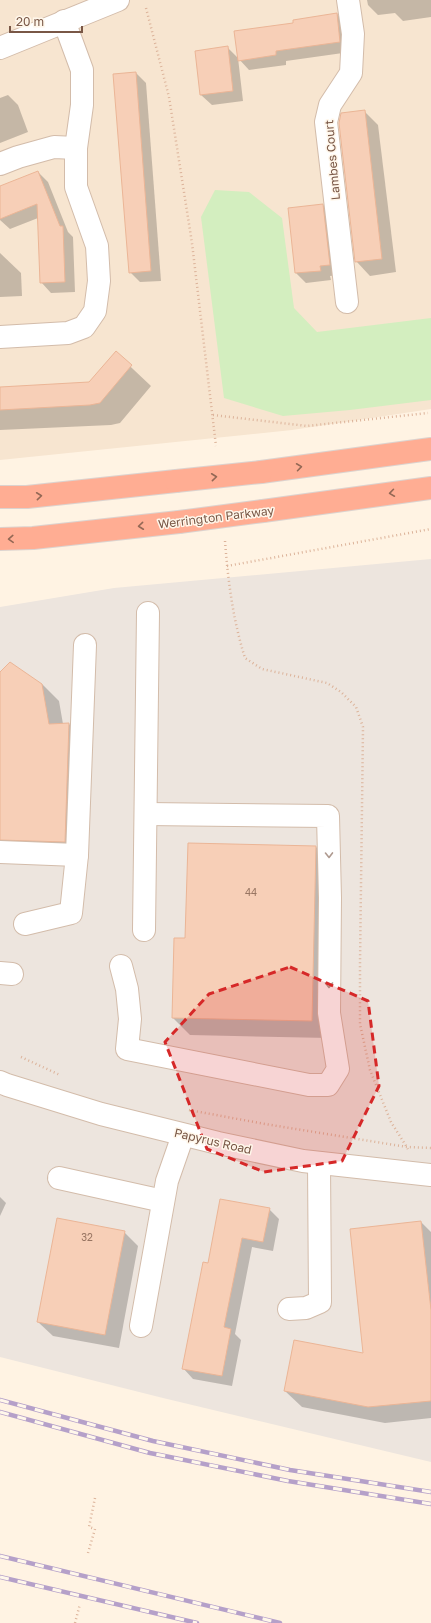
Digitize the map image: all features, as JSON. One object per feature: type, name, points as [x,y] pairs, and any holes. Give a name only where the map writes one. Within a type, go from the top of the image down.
[{"type":"highway","points":[[0,497],[27,497],[261,472],[431,449]]},
{"type":"highway","name":"Werrington Parkway","points":[[0,539],[33,538],[179,522],[431,488]]},
{"type":"street","points":[[0,48],[118,0]]},
{"type":"street","name":"Lambes Court","points":[[346,302],[326,122],[330,105],[352,73],[353,34],[348,0]]},
{"type":"street","points":[[0,337],[68,333],[84,327],[95,311],[99,281],[97,246],[76,187],[76,148],[82,105],[82,70],[64,21]]},
{"type":"street","points":[[0,164],[18,157],[54,147],[76,148]]},
{"type":"street","points":[[144,930],[148,613]]},
{"type":"street","points":[[25,924],[71,913],[77,855],[85,645]]},
{"type":"street","points":[[121,966],[127,989],[130,1019],[127,1049],[309,1085],[328,1085],[338,1069],[329,1013],[330,898],[328,816],[146,814]]},
{"type":"street","points":[[0,852],[77,855]]},
{"type":"street","name":"Papyrus Road","points":[[0,1082],[101,1114],[256,1152],[319,1163],[431,1175]]},
{"type":"street","points":[[141,1326],[167,1181],[183,1135]]},
{"type":"street","points":[[289,1309],[306,1308],[320,1302],[319,1163]]},
{"type":"street","points":[[59,1178],[163,1201]]},
{"type":"path","points":[[146,8],[169,97],[192,244],[216,446]]},
{"type":"path","points":[[213,415],[307,426],[428,413]]},
{"type":"path","points":[[227,566],[431,529]]},
{"type":"path","points":[[21,1057],[66,1077]]},
{"type":"path","points":[[188,1110],[407,1147],[431,1148]]},
{"type":"path","points":[[88,1554],[95,1528],[89,1527],[95,1498]]},
{"type":"path","points":[[75,1623],[80,1604]]},
{"type":"highlighted area","points":[[290,967],[368,1001],[379,1086],[342,1161],[264,1172],[207,1149],[165,1042],[209,994]]},
{"type":"shaded area","points":[[0,0],[431,0],[431,409],[292,430],[0,460]]},
{"type":"shaded area","points":[[431,559],[431,1462],[163,1398],[0,1357],[0,607],[114,588]]},
{"type":"green space","points":[[215,190],[249,192],[282,218],[294,308],[317,332],[431,318],[431,400],[350,410],[283,416],[224,398],[201,217]]},
{"type":"building","points":[[337,13],[340,42],[276,51],[276,55],[238,61],[234,31],[293,23],[293,20]]},
{"type":"building","points":[[228,46],[233,91],[200,95],[195,51]]},
{"type":"building","points":[[136,72],[151,271],[129,273],[113,74]]},
{"type":"building","points":[[365,110],[382,259],[355,262],[339,123],[341,113]]},
{"type":"building","points":[[38,171],[60,226],[63,226],[65,282],[40,283],[37,204],[0,219],[0,186]]},
{"type":"building","points":[[323,204],[330,265],[320,266],[321,271],[295,273],[288,208]]},
{"type":"building","points":[[116,351],[132,365],[100,403],[90,405],[0,410],[0,387],[89,382]]},
{"type":"building","points":[[10,662],[42,684],[49,724],[69,723],[65,842],[0,840],[0,672]]},
{"type":"building","points":[[188,843],[316,846],[312,1021],[172,1018],[174,938],[185,938]]},
{"type":"building","points":[[220,1199],[270,1208],[263,1242],[242,1238],[224,1327],[231,1329],[222,1376],[182,1369],[203,1262],[208,1263]]},
{"type":"building","points":[[57,1218],[125,1231],[105,1335],[37,1322]]},
{"type":"building","points":[[421,1221],[431,1310],[431,1401],[368,1407],[284,1391],[294,1340],[363,1353],[350,1229]]},
{"type":"railway","points":[[0,1400],[153,1441],[290,1470],[431,1492]]},
{"type":"railway","points":[[0,1412],[150,1453],[288,1481],[431,1504]]},
{"type":"railway","points":[[0,1556],[280,1623]]},
{"type":"railway","points":[[0,1577],[197,1623]]}]
